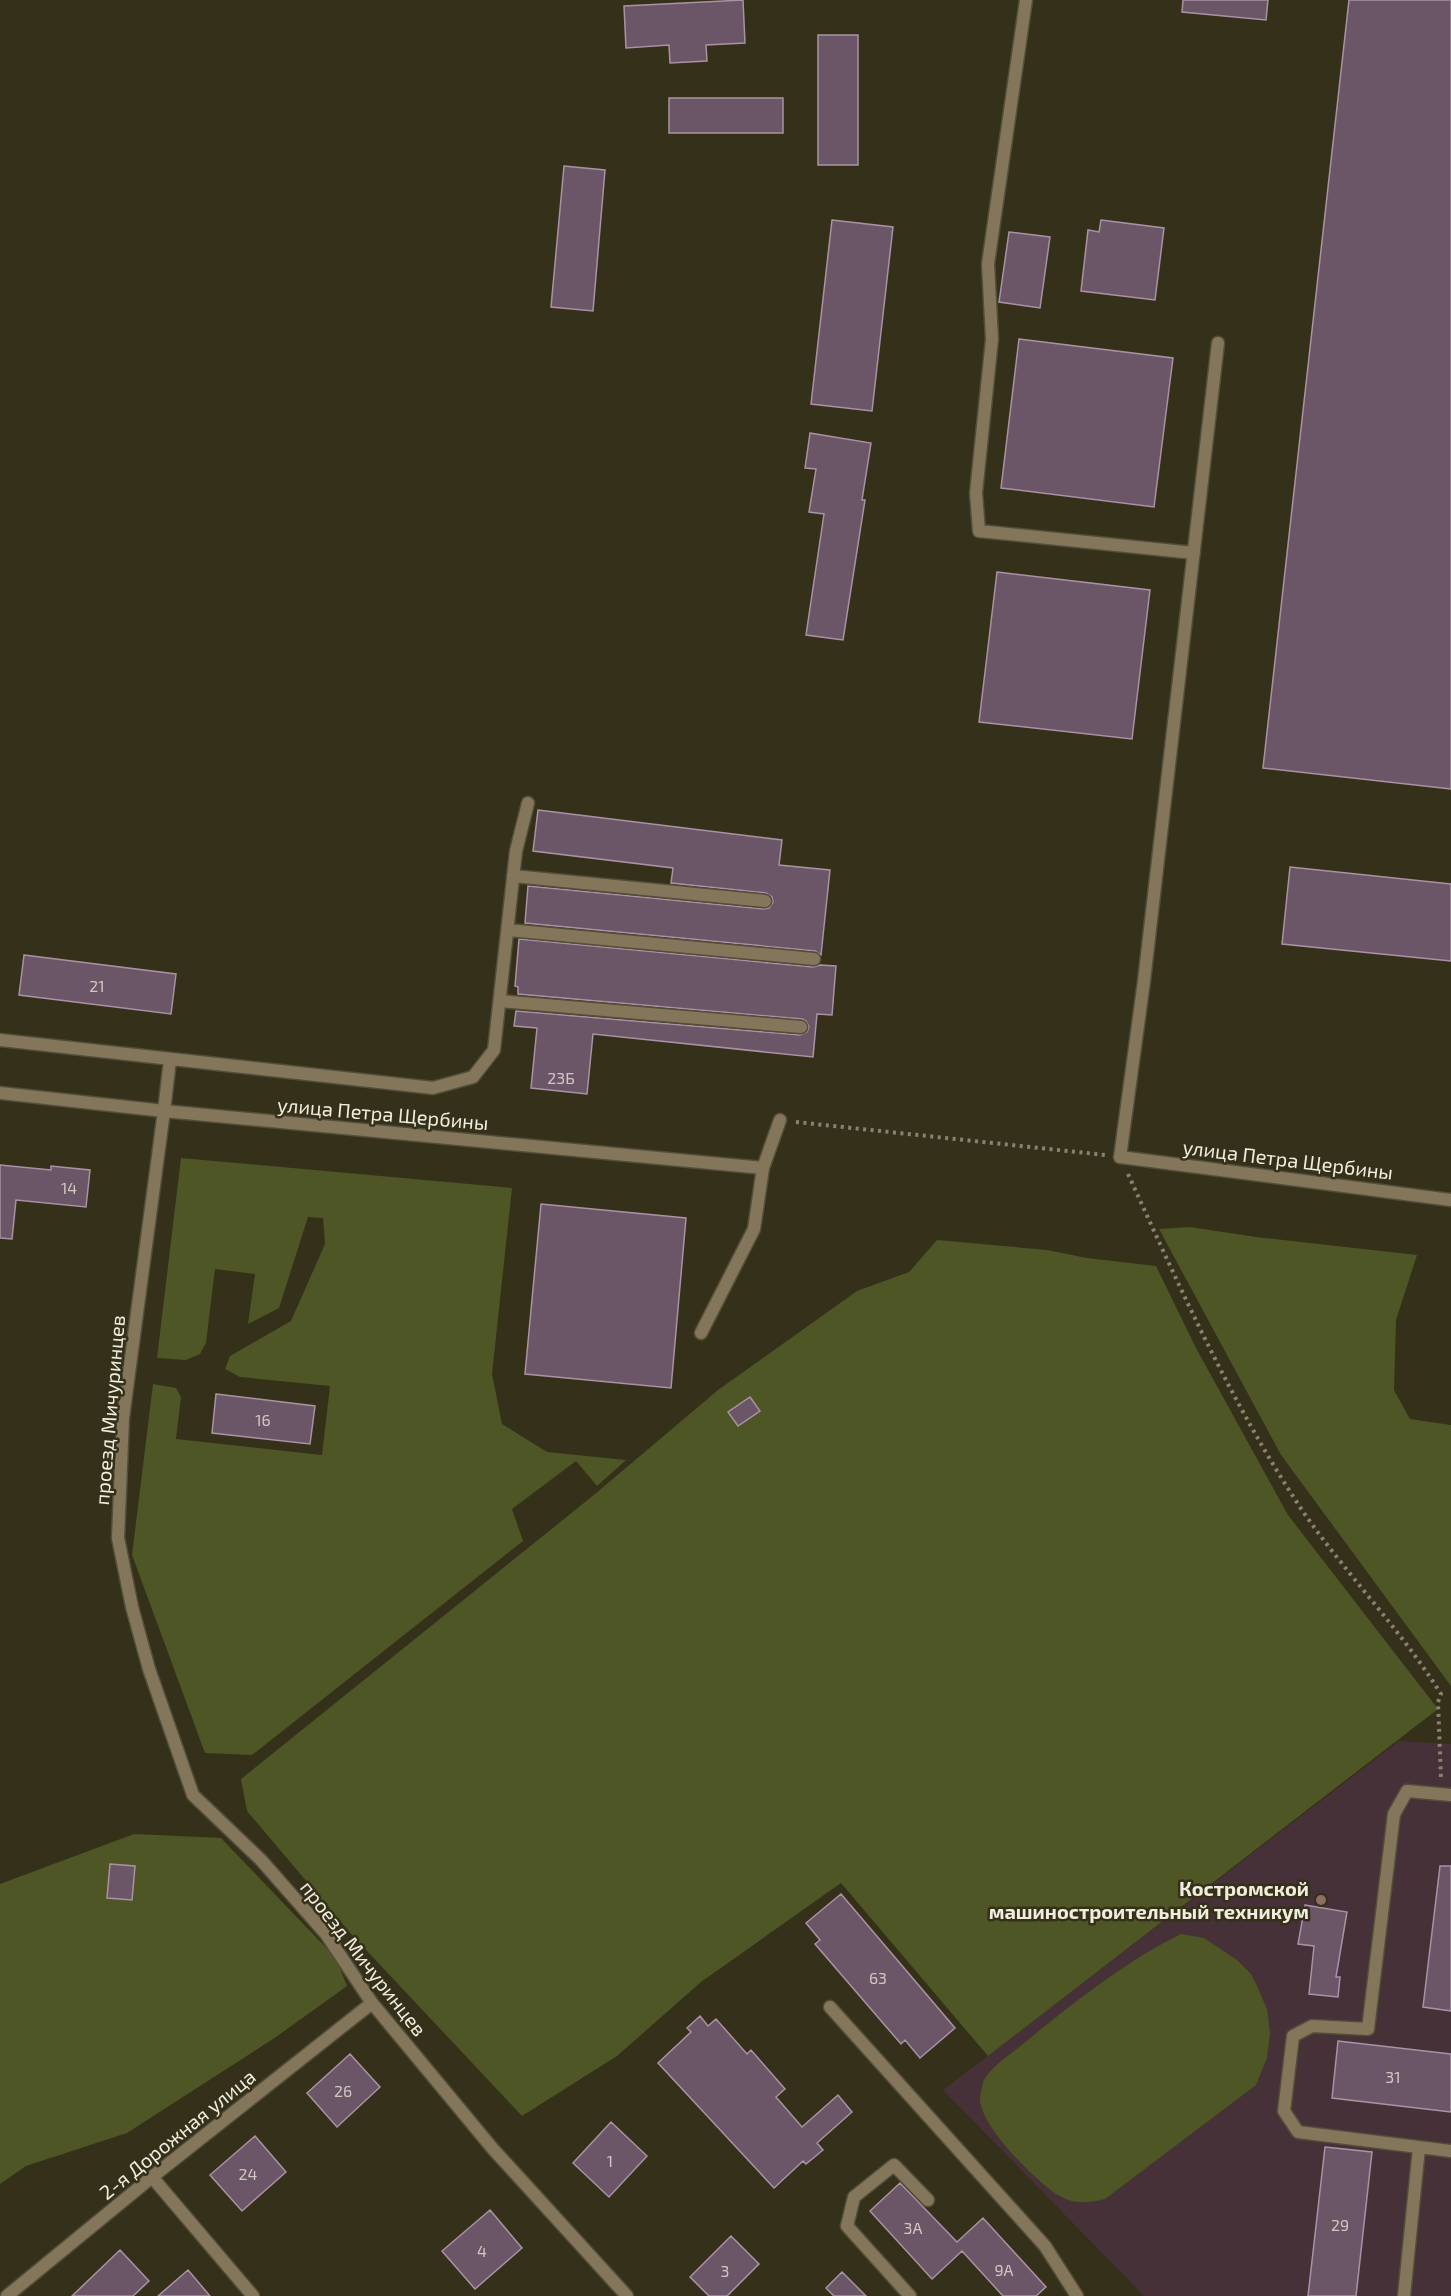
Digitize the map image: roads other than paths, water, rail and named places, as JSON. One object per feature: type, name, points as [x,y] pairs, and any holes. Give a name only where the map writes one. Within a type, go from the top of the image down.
[{"type":"street","points":[[1026,0],[988,264],[992,339],[976,493],[979,531],[1194,553],[1218,343]]},
{"type":"street","name":"улица Петра Щербины","points":[[1194,553],[1144,981],[1120,1157],[1451,1200]]},
{"type":"street","points":[[0,1040],[433,1088],[473,1077],[494,1050],[516,851],[528,803]]},
{"type":"street","points":[[513,876],[765,901]]},
{"type":"street","points":[[508,930],[814,959]]},
{"type":"street","points":[[500,1001],[801,1027]]},
{"type":"street","name":"проезд Мичуринцев","points":[[170,1060],[123,1430],[118,1538],[132,1607],[149,1669],[193,1795],[261,1860],[318,1925],[372,2004],[492,2149],[627,2296]]},
{"type":"street","name":"улица Петра Щербины","points":[[0,1093],[164,1111],[763,1168]]},
{"type":"street","points":[[701,1333],[754,1229],[763,1168],[780,1120]]},
{"type":"street","points":[[1446,1795],[1407,1791],[1394,1814],[1368,2029],[1312,2026],[1293,2036],[1284,2111],[1298,2132],[1451,2151]]},
{"type":"street","name":"2-я Дорожная улица","points":[[7,2296],[152,2177],[372,2004]]},
{"type":"street","points":[[830,2007],[1045,2246],[1077,2296]]},
{"type":"street","points":[[1404,2296],[1419,2148]]},
{"type":"street","points":[[910,2296],[848,2226],[854,2197],[894,2165],[928,2200]]},
{"type":"street","points":[[152,2177],[253,2296]]},
{"type":"place","name":"Костромской машиностроительный техникум","points":[[1321,1900]]}]
